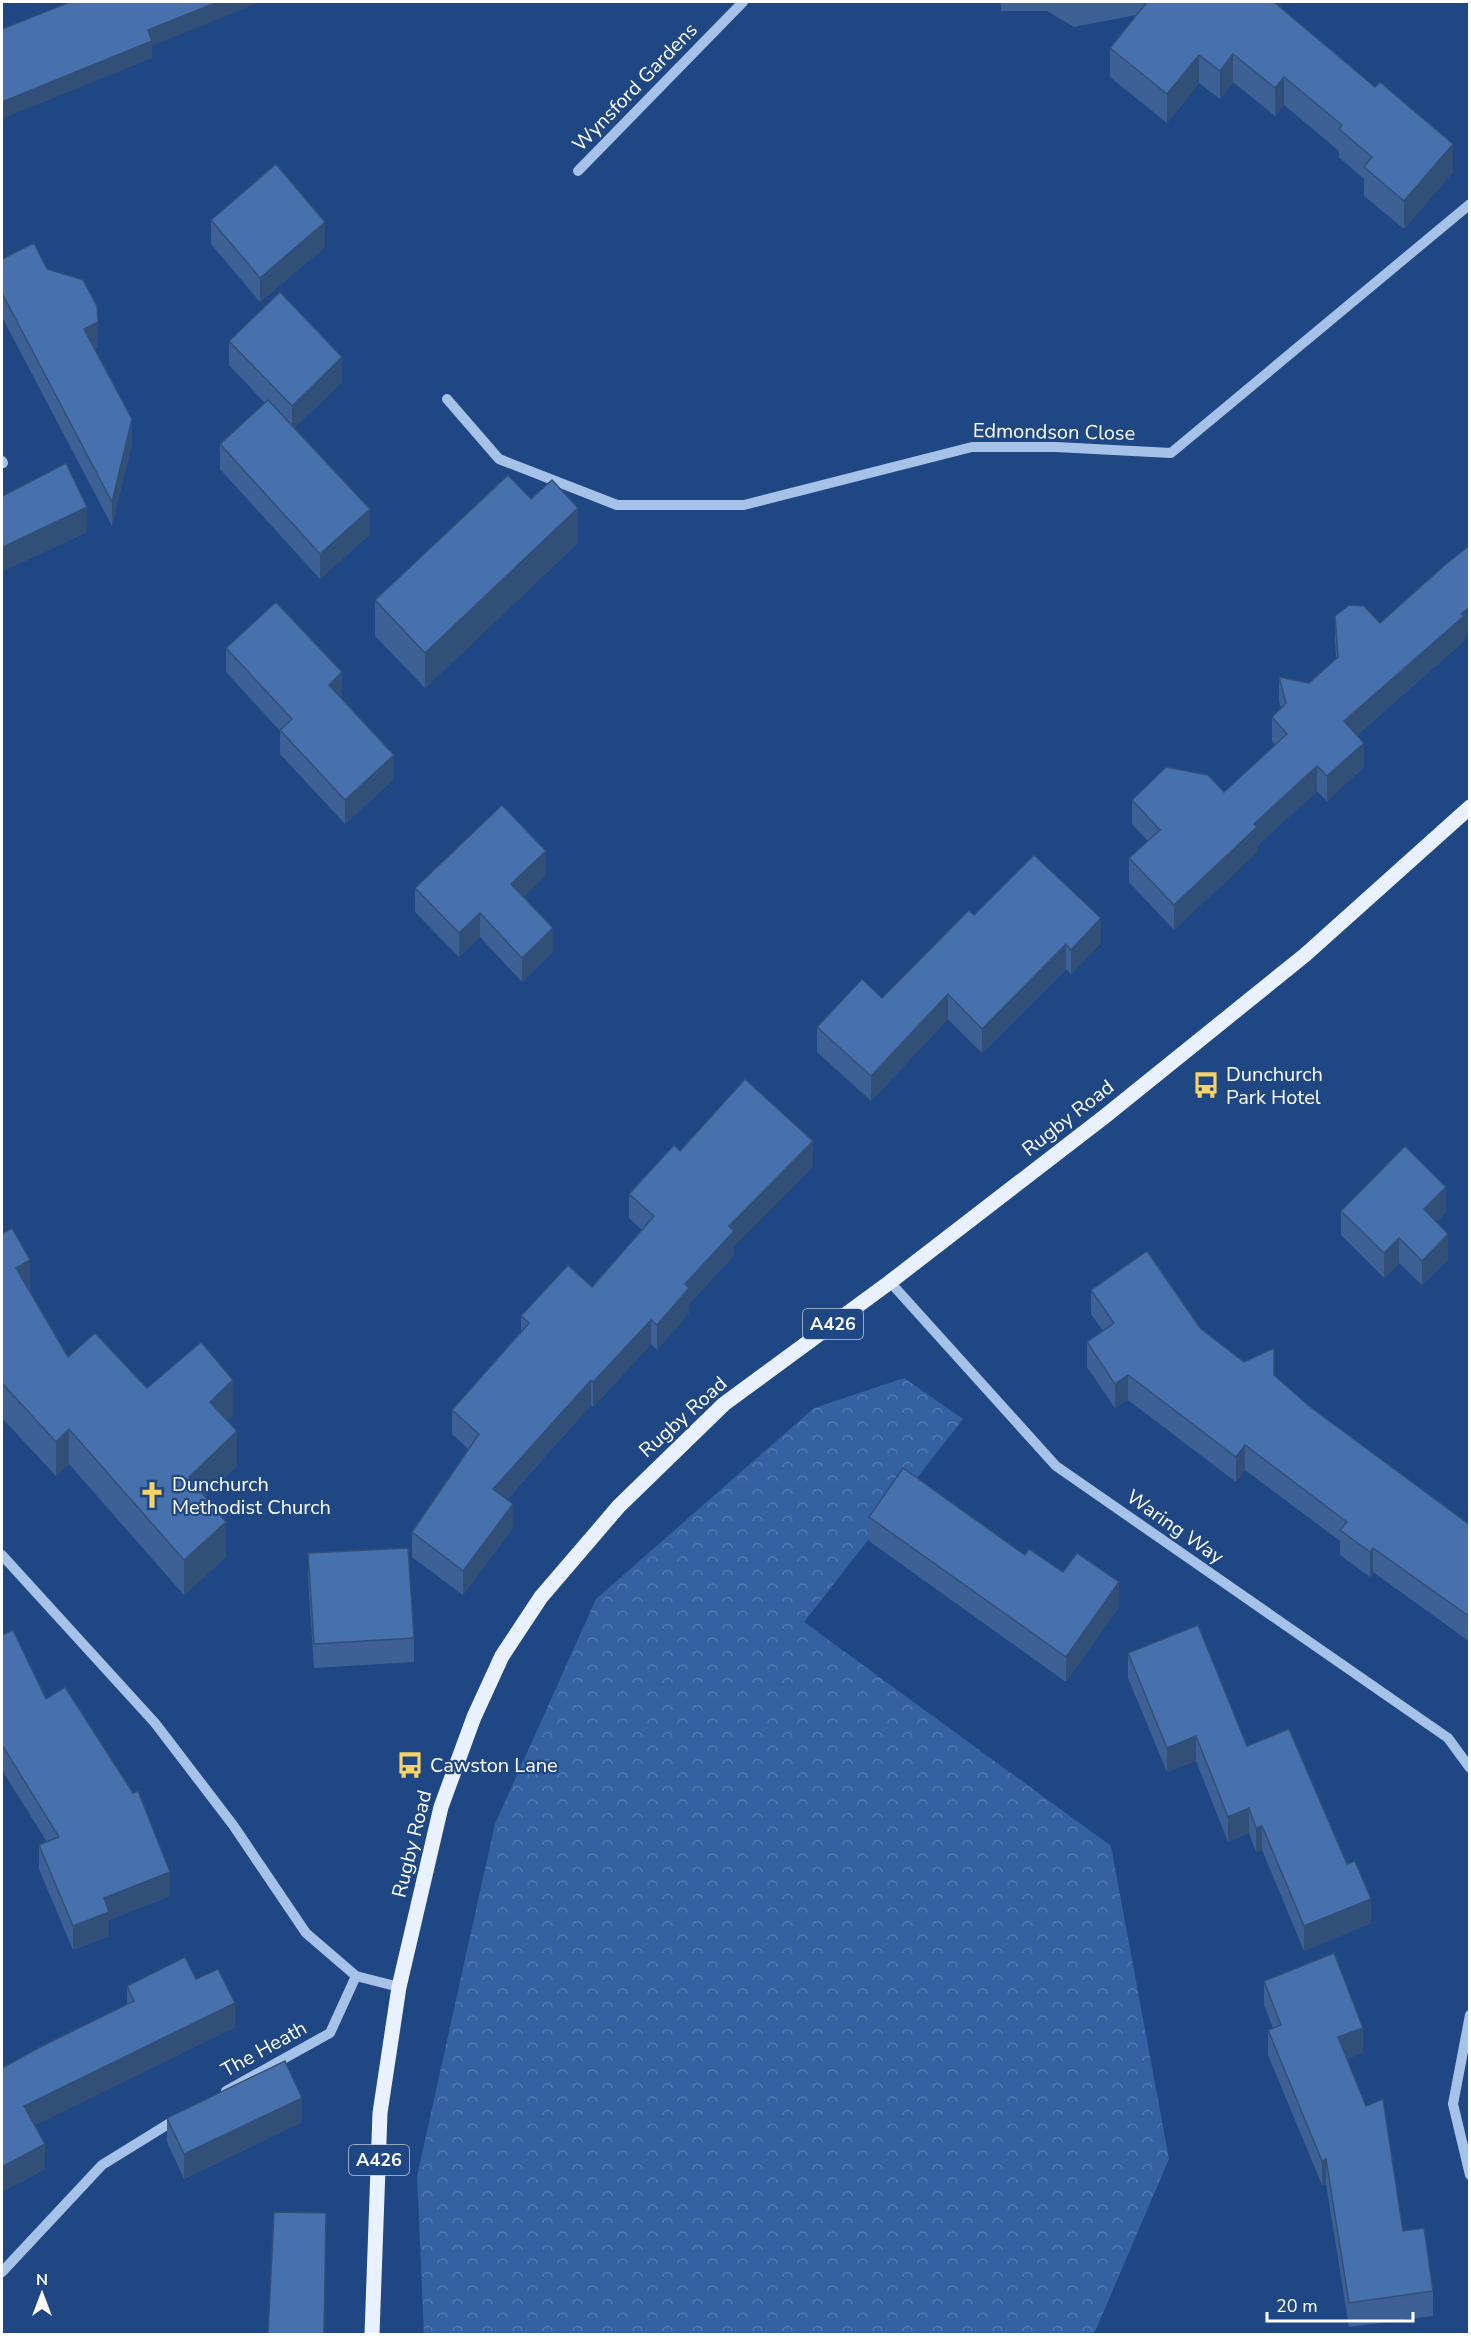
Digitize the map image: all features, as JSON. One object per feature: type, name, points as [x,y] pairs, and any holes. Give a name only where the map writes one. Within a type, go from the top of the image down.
[{"type":"main road","name":"Rugby Road","points":[[372,2334],[380,2113],[399,1987],[441,1807],[474,1717],[502,1656],[541,1597],[619,1506],[724,1404],[890,1282],[1104,1117],[1305,955],[1470,807]]},
{"type":"street","name":"Wynsford Gardens","points":[[578,171],[743,2]]},
{"type":"street","name":"Edmondson Close","points":[[447,399],[499,459],[617,504],[744,504],[972,447],[1056,447],[1171,453],[1470,204]]},
{"type":"street","name":"Waring Way","points":[[890,1282],[1056,1466],[1448,1738],[1470,1768]]},
{"type":"street","points":[[2,1555],[155,1723],[233,1825],[306,1933],[356,1976],[399,1987]]},
{"type":"street","name":"The Heath","points":[[219,2094],[330,2033],[356,1976]]},
{"type":"street","points":[[1470,2015],[1453,2104],[1470,2175]]},
{"type":"street","points":[[2,2272],[102,2165],[190,2112]]},
{"type":"green space","points":[[904,1378],[963,1419],[804,1622],[1111,1846],[1169,2159],[1094,2334],[424,2334],[417,2176],[495,1824],[596,1599],[814,1408]]},
{"type":"building","points":[[70,2],[218,2],[148,30],[152,41],[2,102],[2,29]]},
{"type":"building","points":[[1147,2],[1274,2],[1375,87],[1380,82],[1453,144],[1404,201],[1364,167],[1372,157],[1339,129],[1342,125],[1284,77],[1275,88],[1233,54],[1220,71],[1199,55],[1167,94],[1110,48]]},
{"type":"building","points":[[276,164],[325,222],[260,278],[211,220]]},
{"type":"building","points":[[34,243],[47,269],[83,280],[97,306],[98,322],[84,329],[132,419],[112,502],[2,293],[2,259]]},
{"type":"building","points":[[280,292],[342,357],[292,406],[229,341]]},
{"type":"building","points":[[268,400],[370,509],[320,554],[220,444]]},
{"type":"building","points":[[66,463],[87,507],[3,547],[2,492],[3,496]]},
{"type":"building","points":[[508,475],[531,499],[552,480],[578,508],[425,653],[375,600]]},
{"type":"building","points":[[1470,545],[1470,607],[1461,614],[1464,616],[1344,721],[1364,743],[1327,776],[1317,766],[1254,824],[1257,827],[1174,905],[1129,858],[1160,830],[1132,800],[1166,767],[1208,775],[1224,792],[1287,734],[1272,717],[1286,703],[1279,677],[1309,683],[1338,657],[1335,616],[1349,605],[1364,606],[1380,623]]},
{"type":"building","points":[[276,602],[342,672],[329,685],[394,755],[345,800],[280,730],[292,719],[226,648]]},
{"type":"building","points":[[502,805],[546,851],[511,884],[553,928],[522,958],[480,913],[459,933],[415,888]]},
{"type":"building","points":[[1034,855],[1101,918],[1071,950],[1066,944],[982,1029],[948,994],[871,1076],[817,1027],[862,979],[882,998],[969,910],[974,915]]},
{"type":"building","points":[[745,1079],[813,1141],[729,1226],[734,1231],[685,1284],[689,1288],[657,1325],[651,1320],[593,1382],[591,1380],[493,1489],[513,1504],[463,1571],[412,1532],[479,1434],[452,1410],[529,1323],[521,1316],[568,1265],[592,1287],[654,1216],[629,1194],[674,1145],[680,1151]]},
{"type":"building","points":[[1405,1146],[1446,1187],[1424,1209],[1448,1234],[1422,1261],[1399,1238],[1384,1253],[1341,1211]]},
{"type":"building","points":[[12,1228],[30,1260],[16,1268],[68,1357],[95,1333],[147,1388],[201,1342],[233,1380],[210,1402],[237,1431],[189,1477],[226,1522],[184,1560],[69,1429],[56,1442],[2,1383],[2,1234]]},
{"type":"building","points":[[1147,1251],[1200,1328],[1244,1362],[1274,1348],[1274,1375],[1309,1406],[1470,1525],[1470,1617],[1373,1548],[1370,1552],[1340,1530],[1347,1522],[1245,1445],[1236,1457],[1128,1375],[1115,1384],[1087,1342],[1114,1323],[1091,1290]]},
{"type":"building","points":[[903,1468],[1025,1555],[1029,1549],[1063,1572],[1077,1553],[1119,1582],[1066,1657],[869,1517]]},
{"type":"building","points":[[408,1548],[414,1638],[314,1644],[308,1553]]},
{"type":"building","points":[[1198,1625],[1247,1746],[1289,1729],[1347,1864],[1355,1861],[1371,1899],[1304,1926],[1262,1826],[1256,1828],[1249,1808],[1228,1817],[1196,1736],[1167,1748],[1128,1653]]},
{"type":"building","points":[[13,1630],[46,1699],[65,1687],[133,1793],[138,1791],[170,1872],[104,1898],[109,1912],[73,1926],[39,1845],[59,1837],[2,1745],[2,1635]]},
{"type":"building","points":[[1334,1953],[1363,2028],[1338,2037],[1366,2106],[1383,2099],[1403,2231],[1424,2228],[1433,2291],[1349,2303],[1326,2159],[1322,2161],[1268,2030],[1281,2025],[1264,1981]]},
{"type":"building","points":[[185,1957],[196,1979],[218,1969],[235,2003],[24,2106],[45,2144],[2,2167],[2,2068],[134,2001],[127,1986]]},
{"type":"building","points":[[285,2061],[302,2098],[184,2154],[167,2118]]},
{"type":"building","points":[[274,2212],[326,2213],[324,2334],[268,2334]]},
{"type":"place","name":"Dunchurch Park Hotel","points":[[1206,1085]]},
{"type":"place","name":"Dunchurch Methodist Church","points":[[152,1495]]},
{"type":"place","name":"Cawston Lane","points":[[410,1765]]}]
